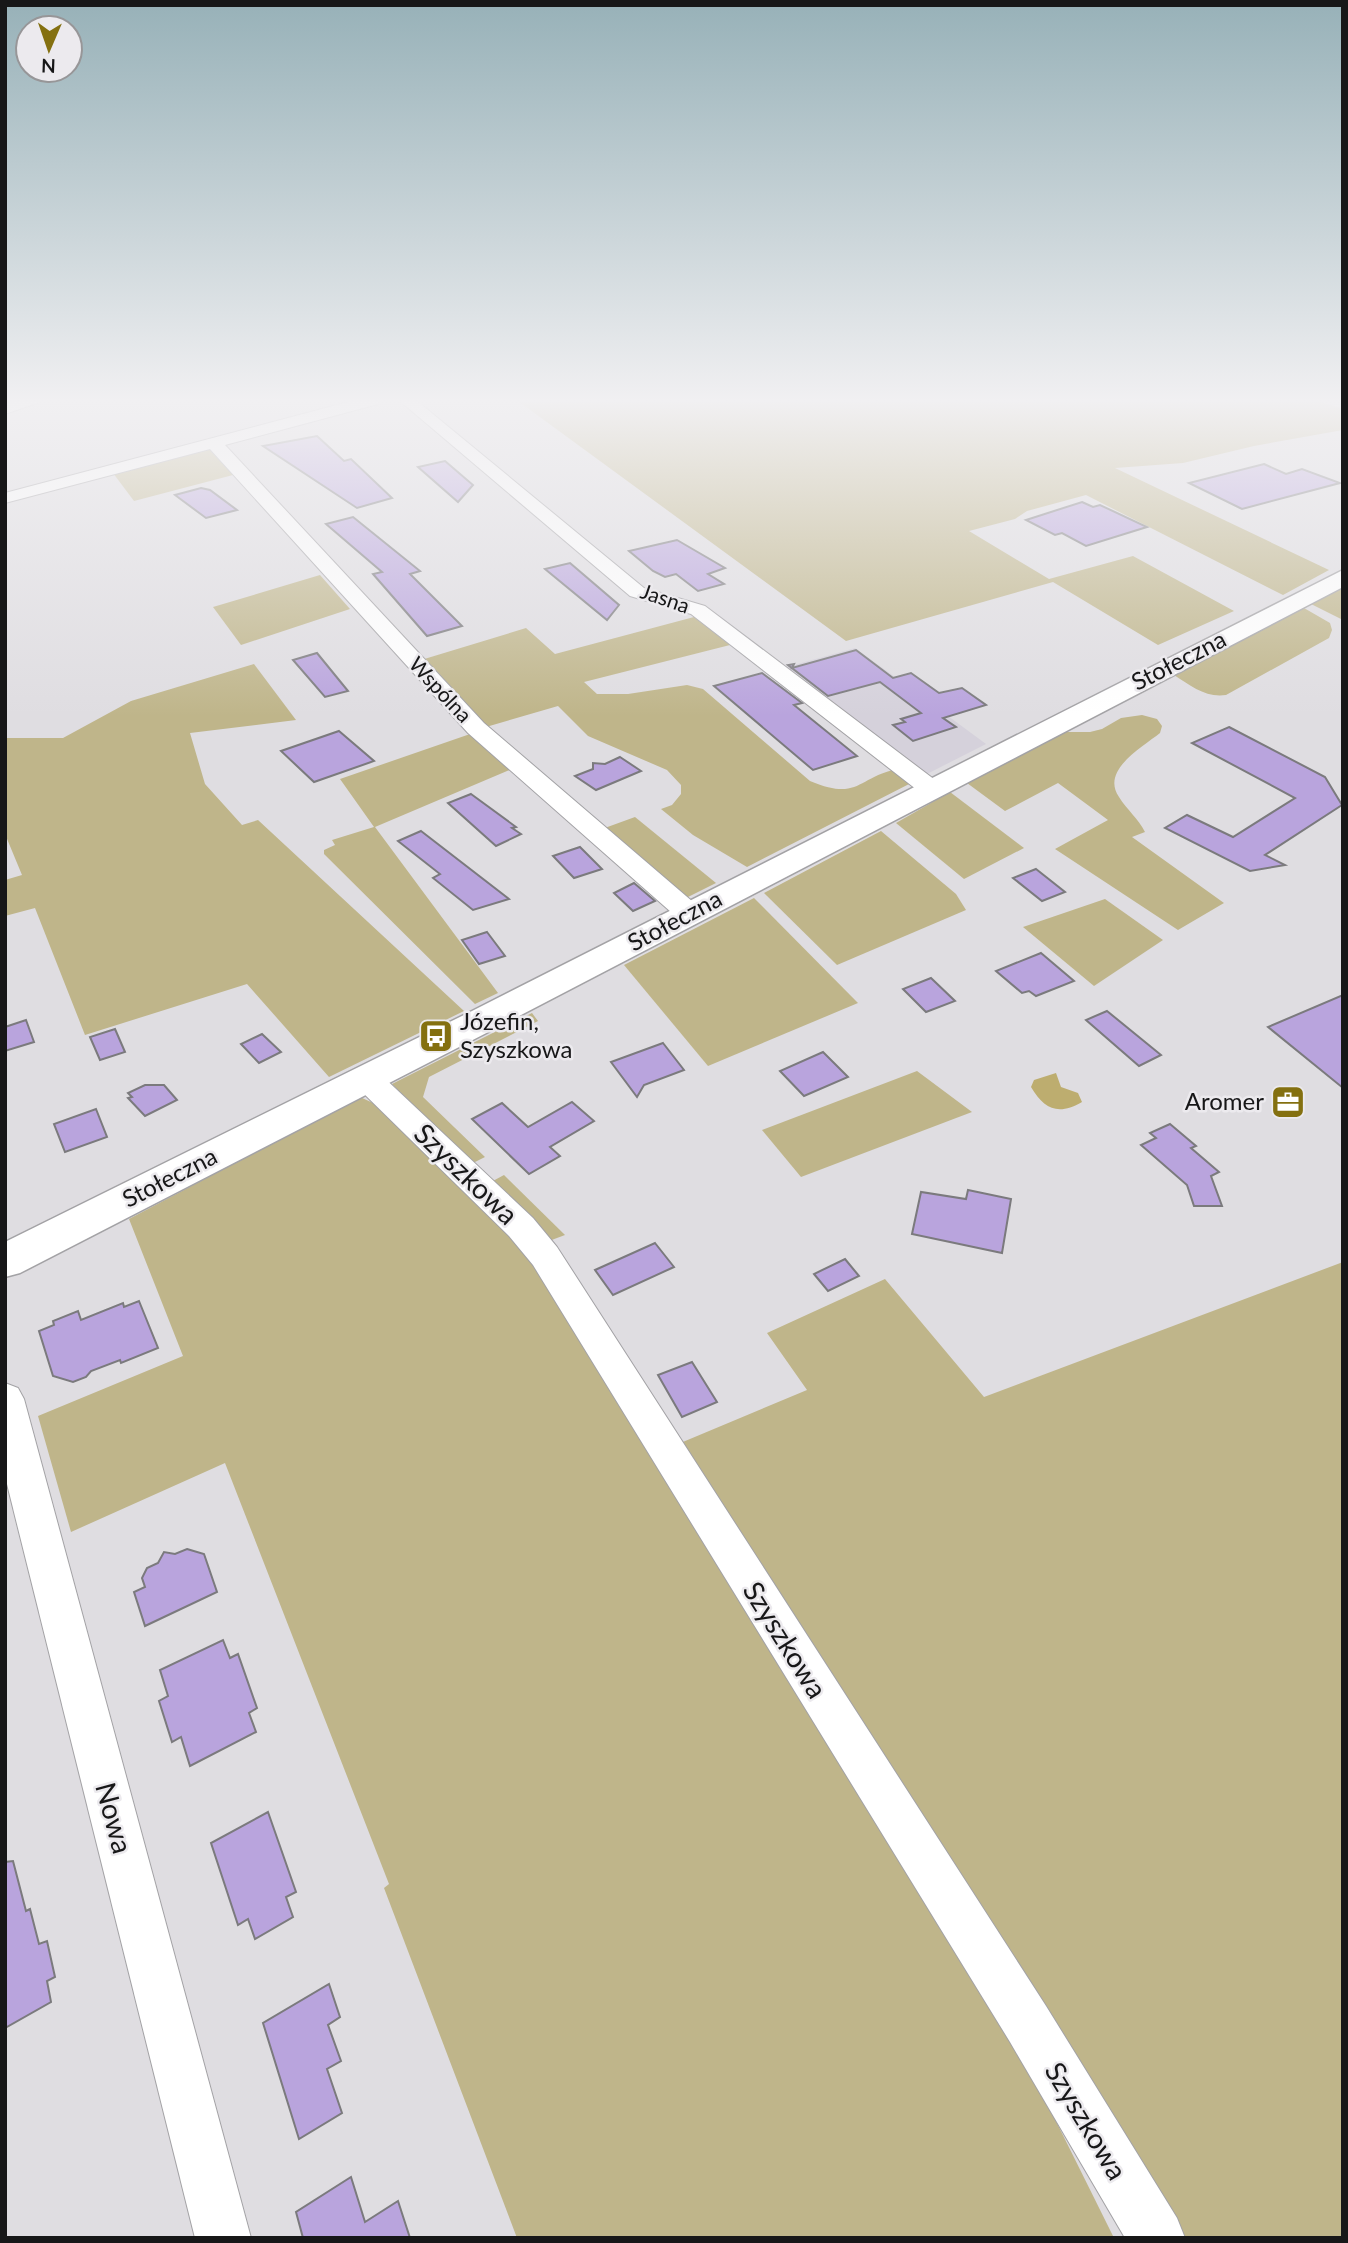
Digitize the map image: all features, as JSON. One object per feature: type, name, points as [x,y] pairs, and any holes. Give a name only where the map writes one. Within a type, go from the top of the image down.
[{"type":"street","name":"Wspólna","points":[[272,506],[476,728],[690,914]]},
{"type":"street","name":"Jasna","points":[[533,506],[637,592],[698,610],[930,788]]},
{"type":"street","name":"Stołeczna","points":[[5,1261],[690,914],[1343,576]]},
{"type":"street","name":"Szyszkowa","points":[[367,1079],[521,1227],[545,1256],[1028,2024],[1157,2238]]},
{"type":"street","name":"Nowa","points":[[5,1399],[223,2238]]},
{"type":"shaded area","points":[[661,506],[1047,506],[1027,511],[1015,519],[969,531],[1049,579],[1133,556],[1234,611],[1158,645],[1053,582],[846,641]]},
{"type":"shaded area","points":[[1107,506],[1194,506],[1329,570],[1283,595]]},
{"type":"shaded area","points":[[320,575],[350,609],[241,645],[213,607]]},
{"type":"shaded area","points":[[1343,588],[1341,619],[1311,604]]},
{"type":"shaded area","points":[[1304,608],[1330,623],[1332,630],[1329,638],[1226,695],[1205,693],[1174,675]]},
{"type":"shaded area","points":[[694,617],[730,645],[584,682],[597,694],[628,694],[687,685],[703,689],[810,781],[826,787],[848,789],[896,769],[913,782],[747,867],[693,835],[661,809],[672,805],[681,794],[681,785],[667,770],[588,736],[558,706],[486,727],[421,660],[526,628],[555,654]]},
{"type":"shaded area","points":[[855,648],[986,744],[925,775],[783,668]]},
{"type":"shaded area","points":[[254,664],[296,720],[190,733],[205,784],[242,825],[258,820],[464,1011],[329,1077],[247,984],[85,1035],[35,908],[5,916],[5,880],[22,875],[5,834],[5,738],[63,738],[131,701]]},
{"type":"shaded area","points":[[1142,715],[1157,719],[1162,726],[1160,733],[1126,760],[1115,777],[1119,797],[1145,832],[1132,837],[1224,903],[1178,930],[1055,849],[1108,820],[1058,783],[1005,811],[967,783],[1064,732],[1090,732],[1102,729],[1121,718]]},
{"type":"shaded area","points":[[473,733],[512,769],[375,827],[498,993],[475,1004],[324,854],[324,850],[335,845],[332,840],[374,827],[340,779]]},
{"type":"shaded area","points":[[950,792],[1024,848],[964,879],[896,823]]},
{"type":"shaded area","points":[[635,817],[716,883],[682,900],[602,829]]},
{"type":"shaded area","points":[[881,831],[956,894],[966,910],[837,965],[764,893]]},
{"type":"shaded area","points":[[754,898],[858,1003],[708,1066],[624,965]]},
{"type":"shaded area","points":[[1105,899],[1163,940],[1094,986],[1023,927]]},
{"type":"shaded area","points":[[532,1013],[538,1021],[429,1077],[423,1097],[485,1157],[473,1163],[392,1084]]},
{"type":"shaded area","points":[[917,1071],[972,1112],[801,1177],[762,1130]]},
{"type":"shaded area","points":[[1056,1073],[1061,1087],[1078,1093],[1082,1102],[1059,1109],[1041,1101],[1031,1087],[1034,1080]]},
{"type":"shaded area","points":[[360,1097],[373,1103],[506,1226],[527,1251],[1042,2093],[1114,2238],[517,2238],[384,1888],[389,1884],[225,1463],[71,1532],[38,1416],[183,1356],[129,1219]]},
{"type":"shaded area","points":[[504,1175],[565,1235],[549,1241],[491,1182]]},
{"type":"shaded area","points":[[1343,1262],[1343,2238],[1181,2238],[678,1444],[807,1390],[767,1333],[885,1279],[984,1397]]},
{"type":"building","points":[[189,506],[231,506],[237,510],[206,518]]},
{"type":"building","points":[[1071,506],[1101,506],[1147,527],[1086,546],[1062,533],[1055,535],[1026,520]]},
{"type":"building","points":[[1235,506],[1255,506],[1242,509]]},
{"type":"building","points":[[353,517],[420,571],[410,574],[462,626],[427,636],[373,574],[382,572],[326,524]]},
{"type":"building","points":[[677,540],[725,568],[708,574],[724,584],[698,591],[676,574],[665,577],[653,571],[629,551]]},
{"type":"building","points":[[570,563],[619,605],[607,620],[545,569]]},
{"type":"building","points":[[856,650],[893,678],[911,673],[939,693],[962,688],[986,705],[943,718],[956,727],[913,741],[893,725],[905,722],[901,719],[921,713],[880,682],[828,696],[788,665],[794,664],[792,668]]},
{"type":"building","points":[[317,653],[348,691],[325,697],[293,660]]},
{"type":"building","points":[[762,673],[802,703],[794,705],[857,756],[813,770],[714,686]]},
{"type":"building","points":[[1229,727],[1325,777],[1342,805],[1265,855],[1285,865],[1250,871],[1165,828],[1187,815],[1233,837],[1295,798],[1192,743]]},
{"type":"building","points":[[339,731],[374,761],[314,782],[281,751]]},
{"type":"building","points":[[620,757],[641,771],[596,790],[575,776],[593,769],[593,763],[605,764]]},
{"type":"building","points":[[471,794],[516,827],[512,828],[521,834],[496,846],[448,803]]},
{"type":"building","points":[[421,831],[509,899],[473,910],[433,878],[440,874],[398,841]]},
{"type":"building","points":[[580,847],[602,869],[574,878],[553,856]]},
{"type":"building","points":[[1036,869],[1065,892],[1042,901],[1013,878]]},
{"type":"building","points":[[634,883],[655,901],[633,911],[614,893]]},
{"type":"building","points":[[487,932],[505,956],[479,964],[462,940]]},
{"type":"building","points":[[1041,953],[1074,981],[1036,996],[1029,991],[1022,993],[996,971]]},
{"type":"building","points":[[931,978],[955,1001],[926,1012],[903,989]]},
{"type":"building","points":[[1343,995],[1343,1088],[1268,1027]]},
{"type":"building","points":[[1107,1011],[1161,1055],[1139,1066],[1086,1020]]},
{"type":"building","points":[[26,1020],[34,1042],[5,1051],[5,1027]]},
{"type":"building","points":[[115,1029],[125,1052],[100,1060],[90,1037]]},
{"type":"building","points":[[262,1034],[281,1052],[259,1063],[241,1044]]},
{"type":"building","points":[[663,1043],[684,1070],[644,1085],[637,1097],[611,1062]]},
{"type":"building","points":[[823,1052],[848,1077],[804,1096],[780,1071]]},
{"type":"building","points":[[145,1085],[164,1085],[177,1100],[145,1116],[128,1098],[132,1097],[128,1093]]},
{"type":"building","points":[[572,1102],[594,1121],[550,1147],[560,1156],[529,1174],[472,1119],[502,1103],[528,1127]]},
{"type":"building","points":[[96,1109],[107,1137],[65,1152],[54,1124]]},
{"type":"building","points":[[1170,1124],[1196,1146],[1191,1148],[1219,1172],[1211,1176],[1222,1206],[1194,1206],[1187,1185],[1141,1145],[1156,1138],[1150,1133]]},
{"type":"building","points":[[968,1190],[1011,1199],[1002,1253],[912,1234],[921,1192],[966,1199]]},
{"type":"building","points":[[655,1243],[674,1267],[613,1295],[595,1270]]},
{"type":"building","points":[[845,1259],[859,1276],[828,1291],[814,1274]]},
{"type":"building","points":[[139,1301],[158,1348],[121,1363],[120,1360],[91,1371],[86,1377],[73,1382],[53,1376],[39,1331],[54,1325],[53,1321],[78,1311],[81,1320],[123,1303],[124,1307]]},
{"type":"building","points":[[692,1362],[717,1402],[682,1417],[658,1375]]},
{"type":"building","points":[[187,1549],[204,1554],[217,1592],[145,1626],[134,1592],[145,1587],[142,1578],[147,1568],[158,1563],[164,1552],[175,1554]]},
{"type":"building","points":[[223,1640],[230,1658],[238,1654],[257,1708],[249,1713],[256,1732],[190,1766],[181,1737],[172,1742],[159,1701],[168,1696],[160,1670]]},
{"type":"building","points":[[268,1812],[296,1892],[286,1897],[293,1917],[255,1939],[248,1919],[238,1925],[211,1843]]},
{"type":"building","points":[[13,1861],[26,1911],[30,1909],[39,1944],[47,1941],[55,1977],[47,1981],[51,2002],[5,2028],[5,1862]]},
{"type":"building","points":[[329,1984],[340,2017],[328,2025],[341,2061],[327,2069],[342,2113],[299,2139],[263,2023]]},
{"type":"building","points":[[351,2177],[365,2222],[398,2201],[410,2238],[303,2238],[296,2212]]},
{"type":"place","name":"Józefin, Szyszkowa","points":[[436,1036]]},
{"type":"place","name":"Aromer","points":[[1288,1102]]}]
